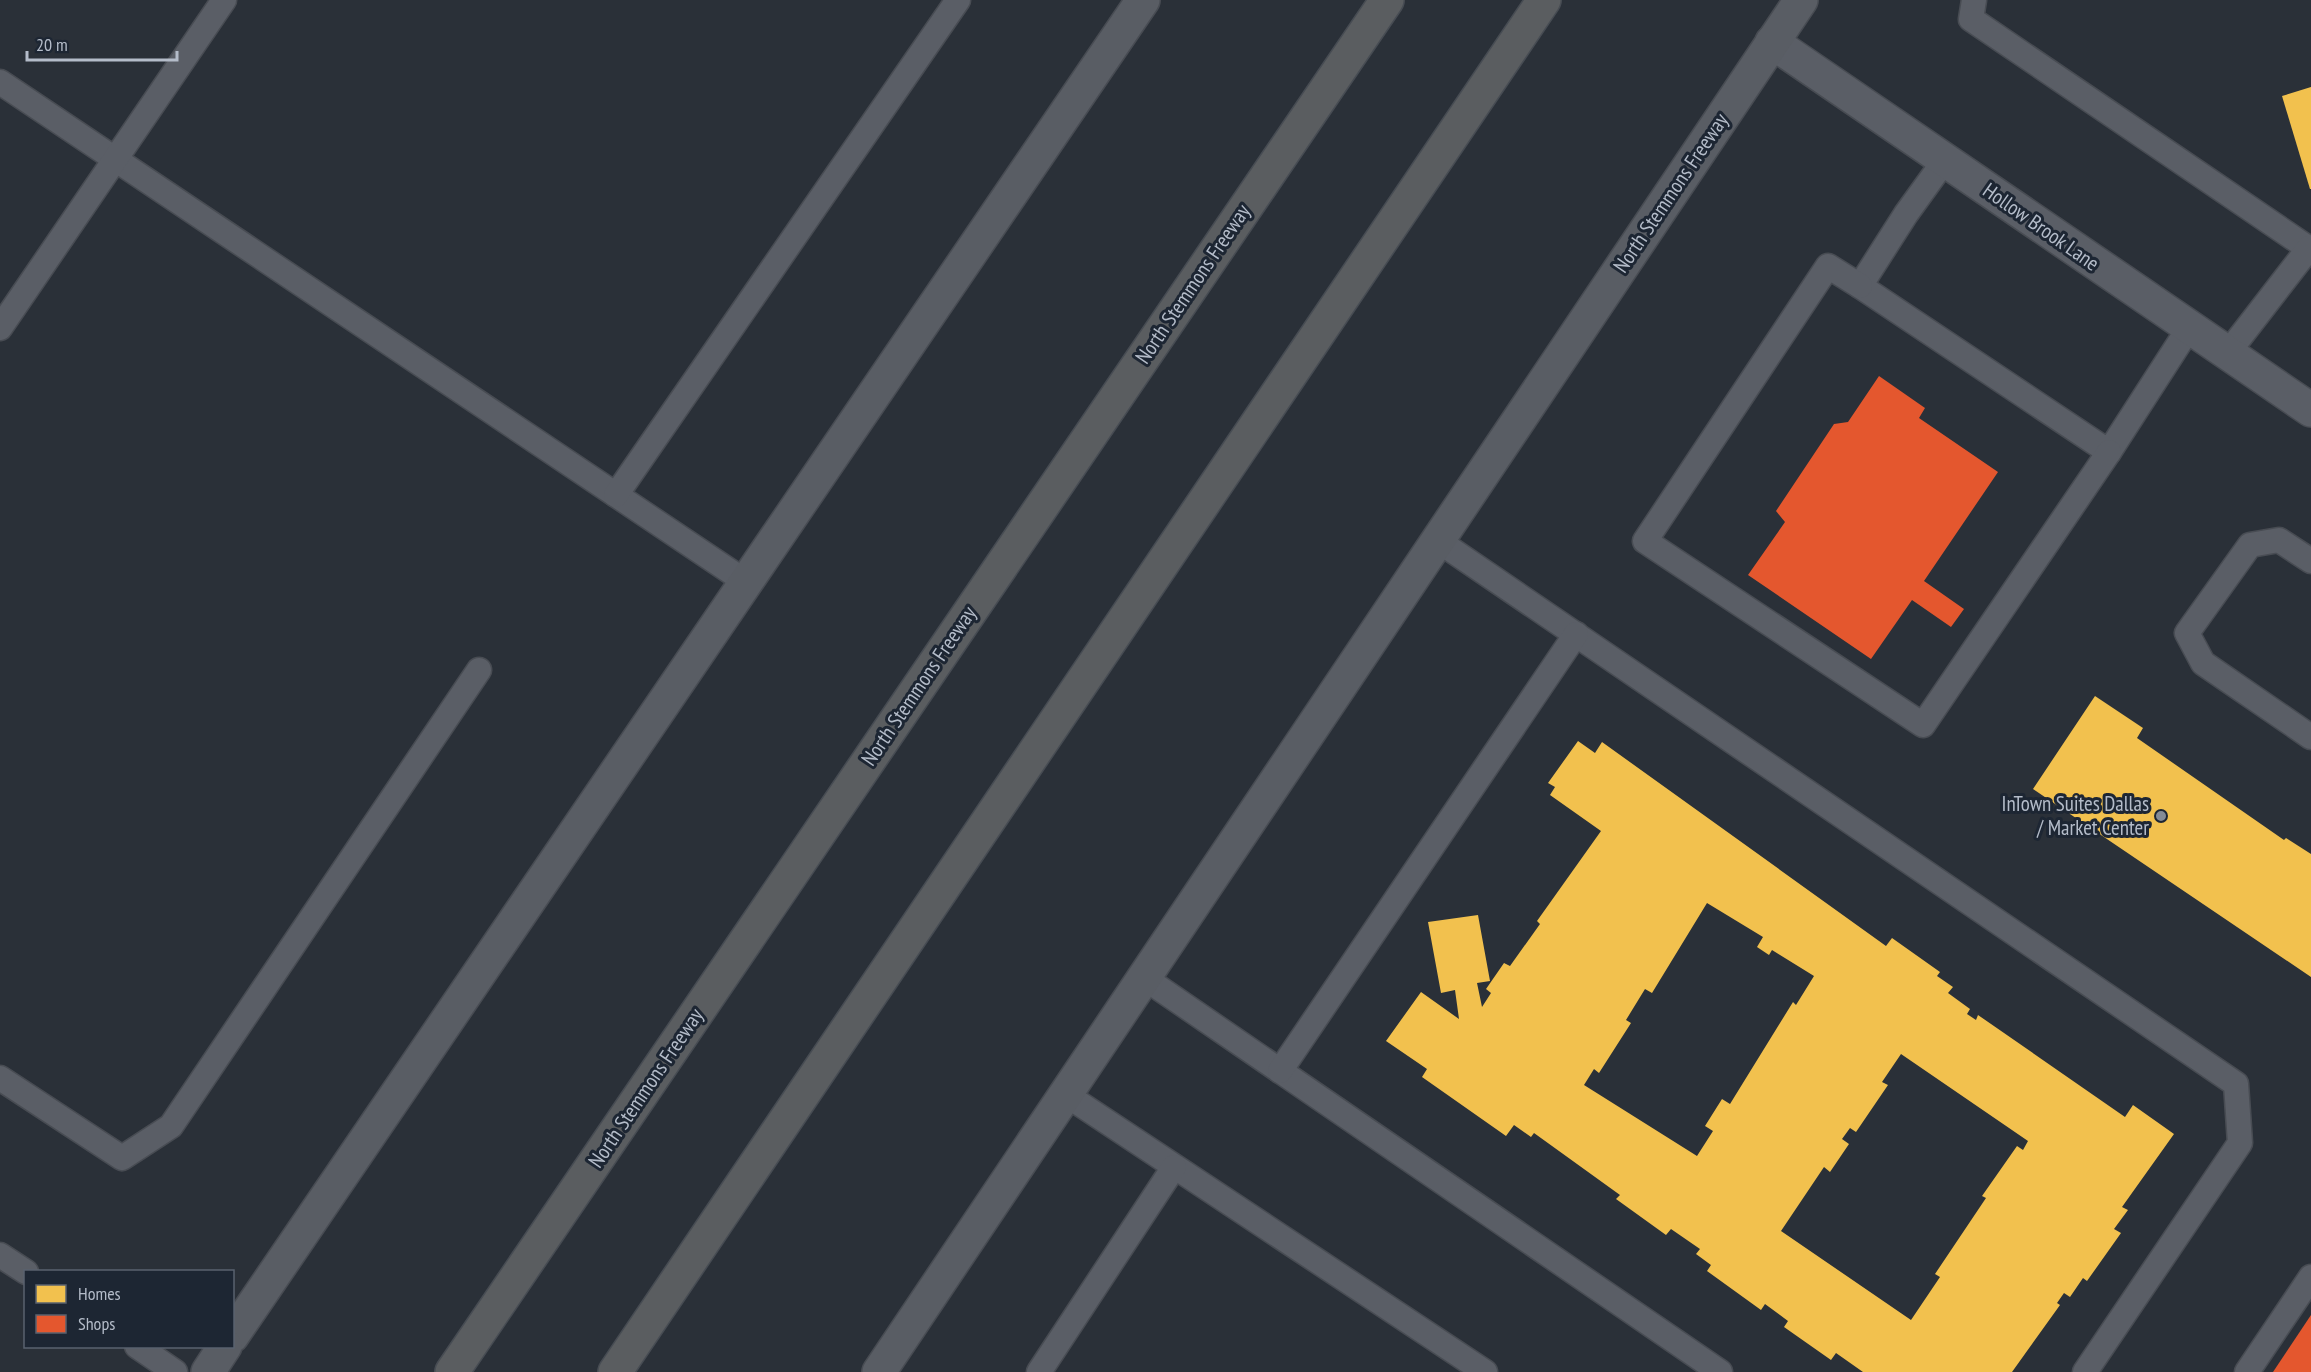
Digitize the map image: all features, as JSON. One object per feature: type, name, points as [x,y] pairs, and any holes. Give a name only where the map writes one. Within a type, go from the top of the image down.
[{"type":"highway","name":"North Stemmons Freeway","points":[[455,1366],[1387,0]]},
{"type":"highway","points":[[615,1372],[1544,0]]},
{"type":"main road","points":[[234,1333],[1143,0]]},
{"type":"main road","name":"North Stemmons Freeway","points":[[879,1372],[1801,0]]},
{"type":"main road","points":[[208,1372],[224,1348]]},
{"type":"street","name":"Hollow Brook Lane","points":[[1772,42],[2311,410]]},
{"type":"lane","points":[[0,328],[224,0]]},
{"type":"lane","points":[[616,495],[958,0]]},
{"type":"lane","points":[[1974,0],[1971,19],[2310,249],[2227,354]]},
{"type":"lane","points":[[0,82],[746,582]]},
{"type":"lane","points":[[1860,286],[1906,214],[1945,160]]},
{"type":"lane","points":[[2109,452],[1828,266],[1645,541],[1923,725],[2109,452],[2189,328]]},
{"type":"lane","points":[[1437,540],[2236,1084],[2240,1143],[2085,1372]]},
{"type":"lane","points":[[2311,561],[2279,540],[2250,545],[2187,633],[2203,663],[2311,737]]},
{"type":"lane","points":[[1280,1071],[1576,634]]},
{"type":"lane","points":[[0,1078],[122,1158],[171,1126],[479,670]]},
{"type":"lane","points":[[1143,977],[1720,1372]]},
{"type":"lane","points":[[1065,1094],[1476,1370]]},
{"type":"lane","points":[[1040,1372],[1174,1167]]},
{"type":"lane","points":[[0,1255],[24,1271]]},
{"type":"lane","points":[[2247,1372],[2311,1277]]},
{"type":"lane","points":[[139,1348],[175,1372]]},
{"type":"building: Homes","points":[[2311,87],[2311,189],[2310,189],[2282,96]]},
{"type":"building: Homes","name":"InTown Suites Dallas / Market Center","points":[[2095,696],[2143,728],[2137,738],[2284,840],[2286,838],[2311,854],[2311,977],[2033,789]]},
{"type":"building: Homes","points":[[1578,741],[1595,753],[1602,742],[1886,946],[1892,938],[1940,972],[1937,976],[1953,987],[1948,993],[1970,1009],[1967,1014],[1976,1020],[1978,1015],[2125,1117],[2133,1105],[2174,1134],[2122,1207],[2128,1210],[2114,1229],[2121,1233],[2087,1281],[2083,1278],[2070,1297],[2064,1293],[2057,1303],[2060,1305],[2012,1372],[1863,1372],[1836,1353],[1831,1360],[1784,1327],[1788,1321],[1765,1304],[1761,1310],[1707,1271],[1711,1265],[1696,1254],[1700,1249],[1671,1229],[1666,1235],[1616,1199],[1620,1195],[1534,1133],[1531,1137],[1514,1125],[1506,1136],[1422,1077],[1427,1069],[1386,1041],[1421,992],[1459,1019],[1455,990],[1441,993],[1428,922],[1478,915],[1490,981],[1477,983],[1482,1007],[1491,993],[1486,989],[1504,963],[1510,966],[1540,924],[1537,921],[1601,831],[1550,795],[1555,787],[1548,783]],"holes":[[[1707,903],[1763,937],[1757,947],[1769,955],[1772,950],[1814,976],[1796,1005],[1793,1002],[1730,1104],[1722,1099],[1705,1126],[1713,1131],[1697,1156],[1584,1085],[1594,1069],[1599,1073],[1631,1023],[1626,1020],[1645,989],[1652,993]],[[1901,1054],[2028,1141],[2023,1150],[2017,1146],[1982,1196],[1986,1198],[1935,1274],[1940,1277],[1911,1320],[1781,1231],[1824,1167],[1830,1172],[1849,1144],[1842,1139],[1850,1128],[1856,1132],[1888,1085],[1882,1082]]]},
{"type":"building: Shops","points":[[1879,376],[1925,408],[1919,418],[1998,472],[1924,581],[1964,609],[1951,627],[1912,600],[1871,659],[1748,575],[1785,522],[1776,511],[1834,424],[1848,422]]},
{"type":"building: Shops","points":[[2311,1315],[2311,1372],[2273,1372]]},
{"type":"place","name":"InTown Suites Dallas / Market Center","points":[[2161,816]]}]
